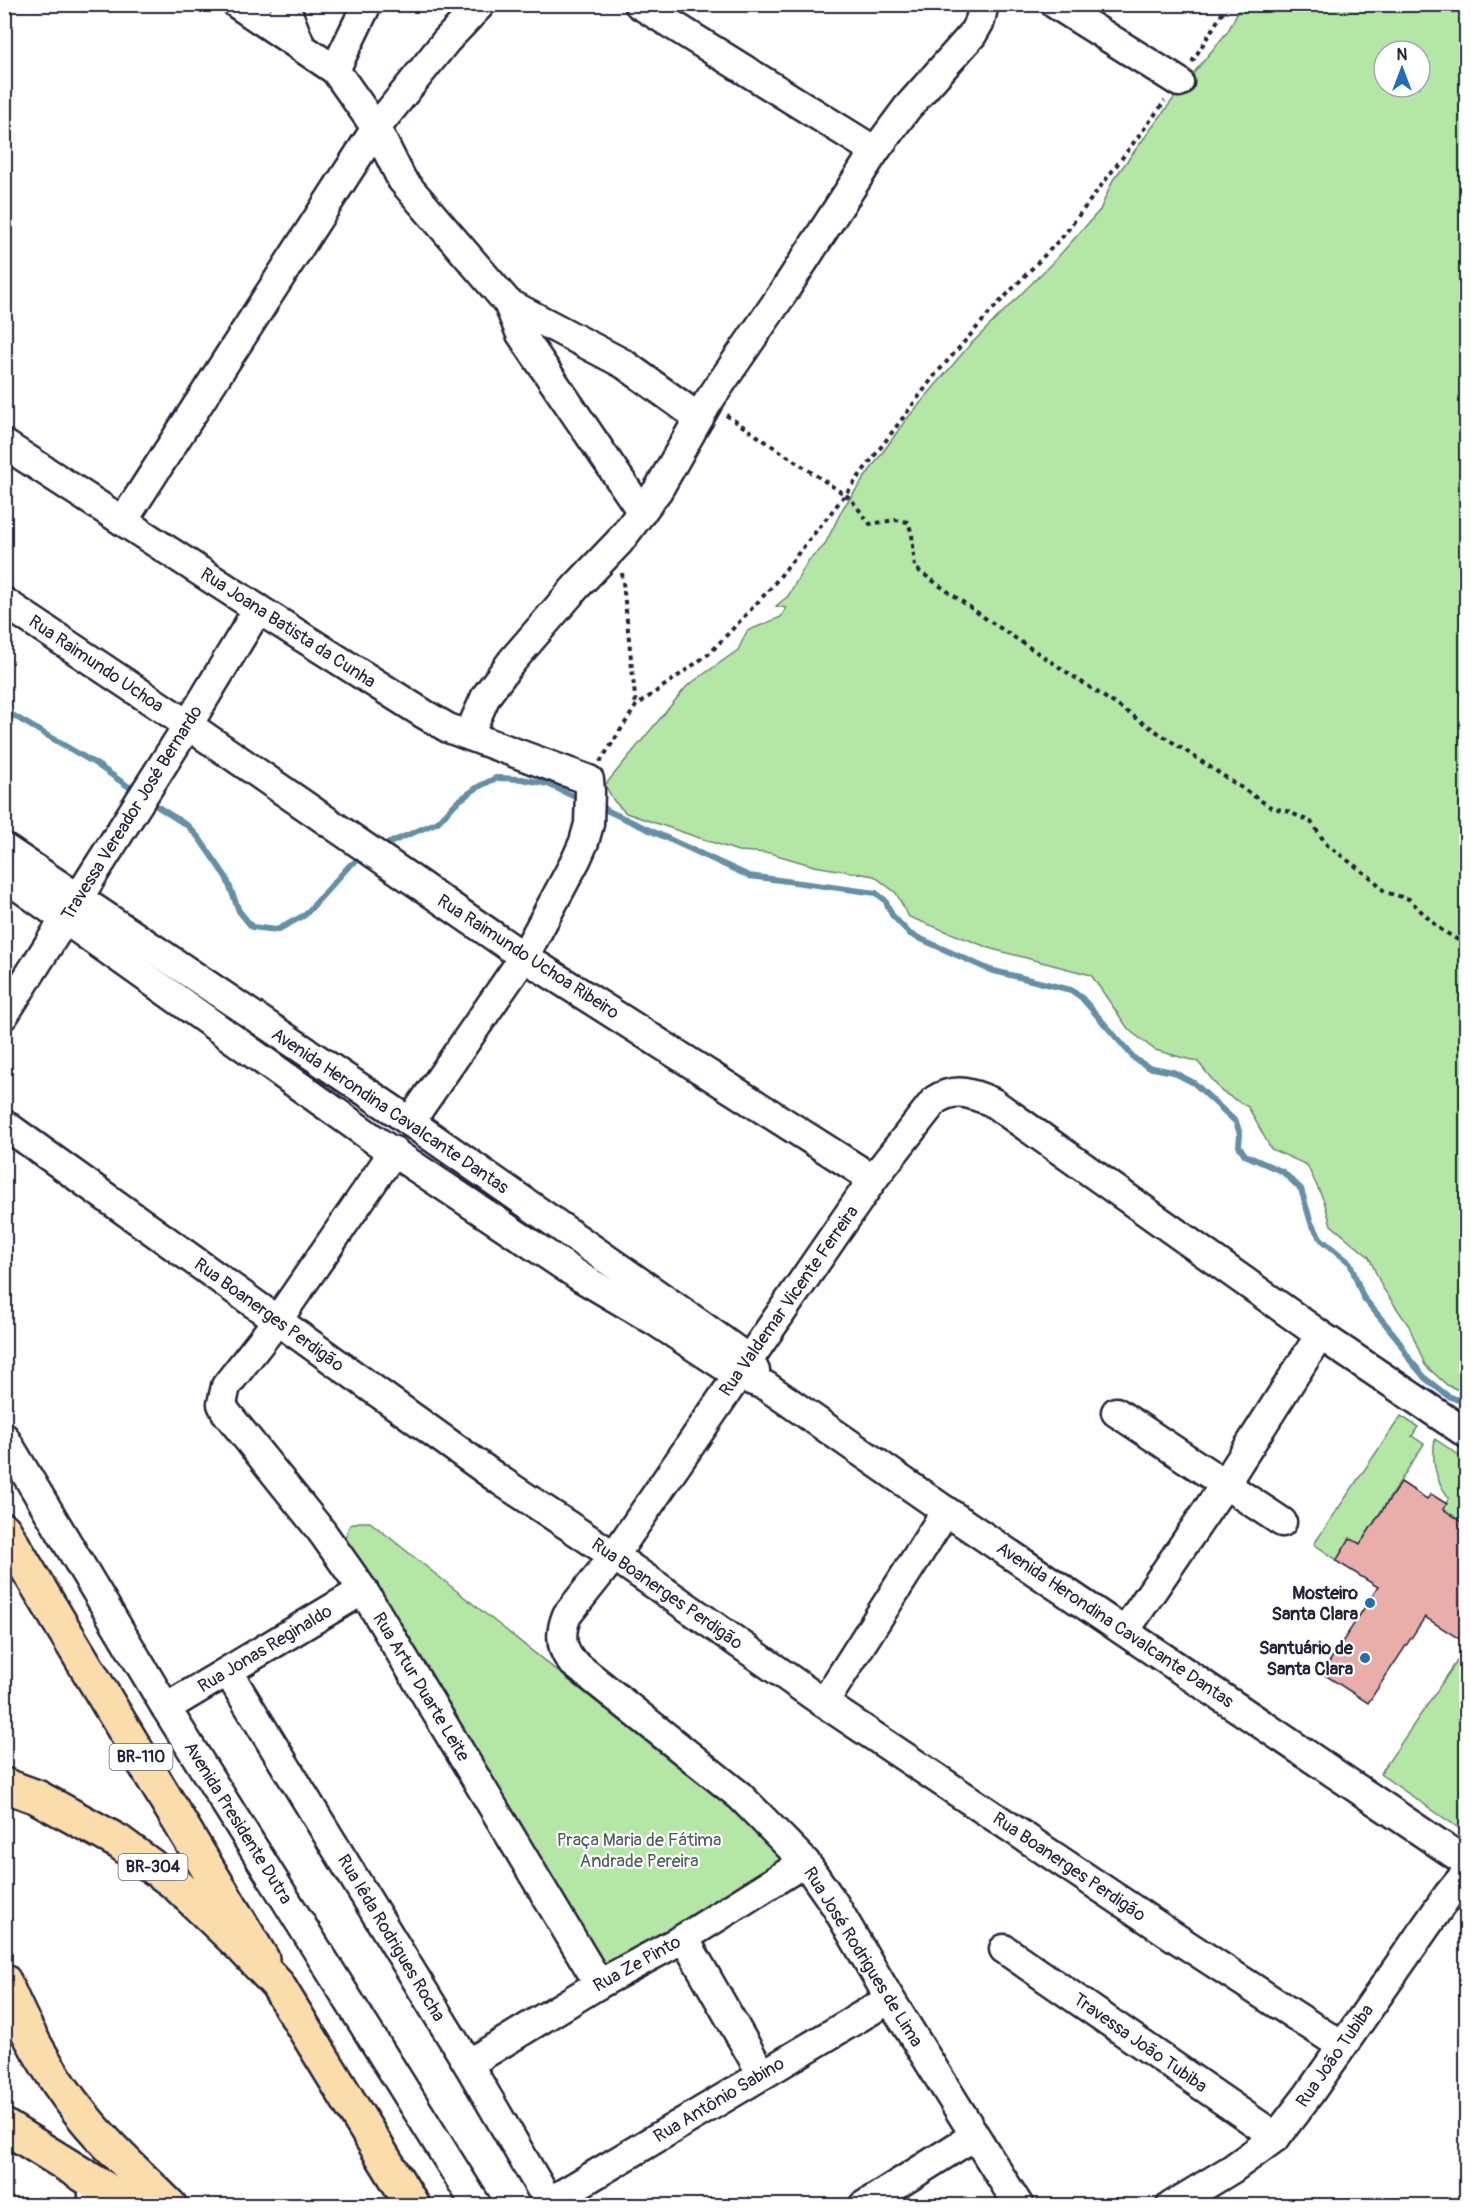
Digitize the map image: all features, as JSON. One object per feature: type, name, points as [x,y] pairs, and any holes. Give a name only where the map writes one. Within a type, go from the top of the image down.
[{"type":"main road","name":"BR-110","points":[[4,1530],[413,2205]]},
{"type":"main road","name":"BR-304","points":[[4,1785],[37,1797],[129,1849],[176,1884],[277,1984]]},
{"type":"main road","points":[[4,1981],[39,2053],[73,2102],[100,2137],[170,2205]]},
{"type":"main road","points":[[4,2126],[93,2193],[134,2205]]},
{"type":"street","points":[[237,4],[334,70],[376,128],[402,180],[508,303],[521,334],[642,512]]},
{"type":"street","points":[[284,4],[301,47]]},
{"type":"street","points":[[334,70],[367,4]]},
{"type":"street","points":[[123,522],[376,128],[446,41],[481,4]]},
{"type":"street","points":[[639,4],[874,151]]},
{"type":"street","points":[[469,734],[486,696],[512,661],[576,587],[619,542],[658,490],[704,410],[783,293],[874,151],[907,108],[972,35],[980,21],[984,4]]},
{"type":"street","points":[[1055,4],[1179,82]]},
{"type":"street","points":[[508,303],[624,364],[704,410]]},
{"type":"street","name":"Rua Joana Batista da Cunha","points":[[4,444],[258,609],[448,728],[588,780]]},
{"type":"street","name":"Rua Raimundo Uchoa","points":[[4,602],[188,725]]},
{"type":"street","name":"Travessa Vereador José Bernardo","points":[[4,1015],[188,725],[258,609]]},
{"type":"street","name":"Rua Raimundo Uchoa Ribeiro","points":[[188,725],[524,957],[873,1179]]},
{"type":"street","points":[[277,1321],[401,1116],[524,957],[584,842],[590,807],[588,780]]},
{"type":"street","name":"Avenida Herondina Cavalcante Dantas","points":[[4,848],[71,909],[385,1145],[582,1278],[655,1321],[743,1367]]},
{"type":"street","name":"Avenida Herondina Cavalcante Dantas","points":[[4,876],[71,909],[401,1116],[701,1325],[743,1367],[766,1386],[946,1511],[1467,1862]]},
{"type":"street","name":"Rua Valdemar Vicente Ferreira","points":[[614,1556],[873,1179],[935,1100],[945,1094],[966,1091],[992,1102],[1320,1335],[1467,1433]]},
{"type":"street","name":"Rua Boanerges Perdigão","points":[[4,1124],[501,1481],[614,1556],[824,1703],[1342,2046]]},
{"type":"street","name":"Rua Artur Duarte Leite","points":[[277,1321],[226,1386],[222,1404],[322,1532],[363,1590],[599,1984]]},
{"type":"street","points":[[1125,1631],[1225,1484],[1320,1335]]},
{"type":"street","points":[[1116,1412],[1282,1522]]},
{"type":"street","name":"Avenida Presidente Dutra","points":[[4,1437],[166,1708],[477,2205]]},
{"type":"street","points":[[824,1703],[946,1511]]},
{"type":"street","name":"Rua José Rodrigues de Lima","points":[[614,1556],[567,1615],[563,1625],[562,1641],[566,1655],[740,1796],[805,1862],[835,1905],[974,2136],[1019,2205]]},
{"type":"street","name":"Rua Jonas Reginaldo","points":[[166,1708],[363,1590]]},
{"type":"street","name":"Rua Iêda Rodrigues Rocha","points":[[228,1672],[468,2064],[550,2204]]},
{"type":"street","name":"Rua Ze Pinto","points":[[468,2064],[599,1984],[684,1938],[805,1862]]},
{"type":"street","name":"Rua João Tubiba","points":[[1171,2205],[1205,2198],[1232,2169],[1276,2137],[1309,2094],[1448,1895],[1467,1873]]},
{"type":"street","points":[[684,1938],[762,2074]]},
{"type":"street","name":"Travessa João Tubiba","points":[[1004,1949],[1276,2137]]},
{"type":"street","name":"Rua Antônio Sabino","points":[[550,2204],[762,2074],[890,1999]]},
{"type":"street","points":[[863,2205],[974,2136]]},
{"type":"path","points":[[588,780],[636,706],[710,653],[769,590],[845,495],[935,375],[995,307],[1064,235],[1179,82],[1228,4]]},
{"type":"path","points":[[704,410],[850,498],[870,524],[895,520],[908,522],[912,534],[915,568],[984,618],[1272,808],[1287,811],[1311,822],[1327,846],[1374,880],[1385,892],[1409,899],[1437,927],[1467,945]]},
{"type":"path","points":[[619,542],[636,706]]},
{"type":"green space","points":[[1241,5],[1466,5],[1466,1393],[1447,1385],[1425,1365],[1409,1326],[1382,1287],[1369,1257],[1331,1225],[1324,1201],[1307,1165],[1271,1149],[1248,1107],[1222,1092],[1198,1062],[1155,1050],[1129,1030],[1091,975],[992,949],[909,917],[896,893],[874,876],[814,866],[770,853],[738,851],[626,813],[614,801],[605,785],[687,686],[738,650],[747,631],[781,617],[786,608],[776,606],[788,596],[808,561],[824,546],[843,508],[905,421],[968,347],[1056,259],[1100,210],[1113,180],[1183,86],[1228,31]]},
{"type":"green space","points":[[1401,1416],[1418,1427],[1412,1436],[1424,1444],[1360,1544],[1337,1560],[1314,1544]]},
{"type":"green space","points":[[1435,1439],[1466,1460],[1466,1525],[1443,1509],[1449,1498],[1435,1470]]},
{"type":"green space","name":"Praça Maria de Fátima Andrade Pereira","points":[[370,1522],[790,1856],[609,1968],[599,1959],[347,1544],[345,1537],[350,1525]]},
{"type":"green space","points":[[1466,1648],[1466,1833],[1380,1774]]},
{"type":"building","points":[[1401,1482],[1427,1499],[1431,1494],[1447,1504],[1443,1509],[1467,1525],[1467,1644],[1425,1617],[1368,1703],[1322,1673],[1378,1587],[1336,1561],[1350,1538],[1360,1544]]},
{"type":"waterway","points":[[4,216],[7,240],[4,263]]},
{"type":"waterway","points":[[4,710],[96,764],[129,787]]},
{"type":"waterway","points":[[387,844],[438,822],[457,802],[496,778],[522,779],[548,784],[575,797]]},
{"type":"waterway","points":[[155,805],[188,826],[199,838],[226,877],[239,911],[252,927],[277,930],[305,915],[350,865],[357,861]]},
{"type":"waterway","points":[[606,810],[749,876],[876,893],[885,900],[892,915],[910,934],[990,970],[1071,990],[1081,997],[1135,1059],[1148,1067],[1173,1072],[1194,1083],[1236,1122],[1240,1134],[1239,1146],[1245,1155],[1283,1172],[1301,1189],[1311,1223],[1321,1239],[1350,1263],[1363,1297],[1397,1338],[1410,1360],[1426,1379],[1448,1396],[1466,1403]]},
{"type":"place","name":"Mosteiro Santa Clara","points":[[1370,1603]]},
{"type":"place","name":"Santuário de Santa Clara","points":[[1365,1658]]}]
